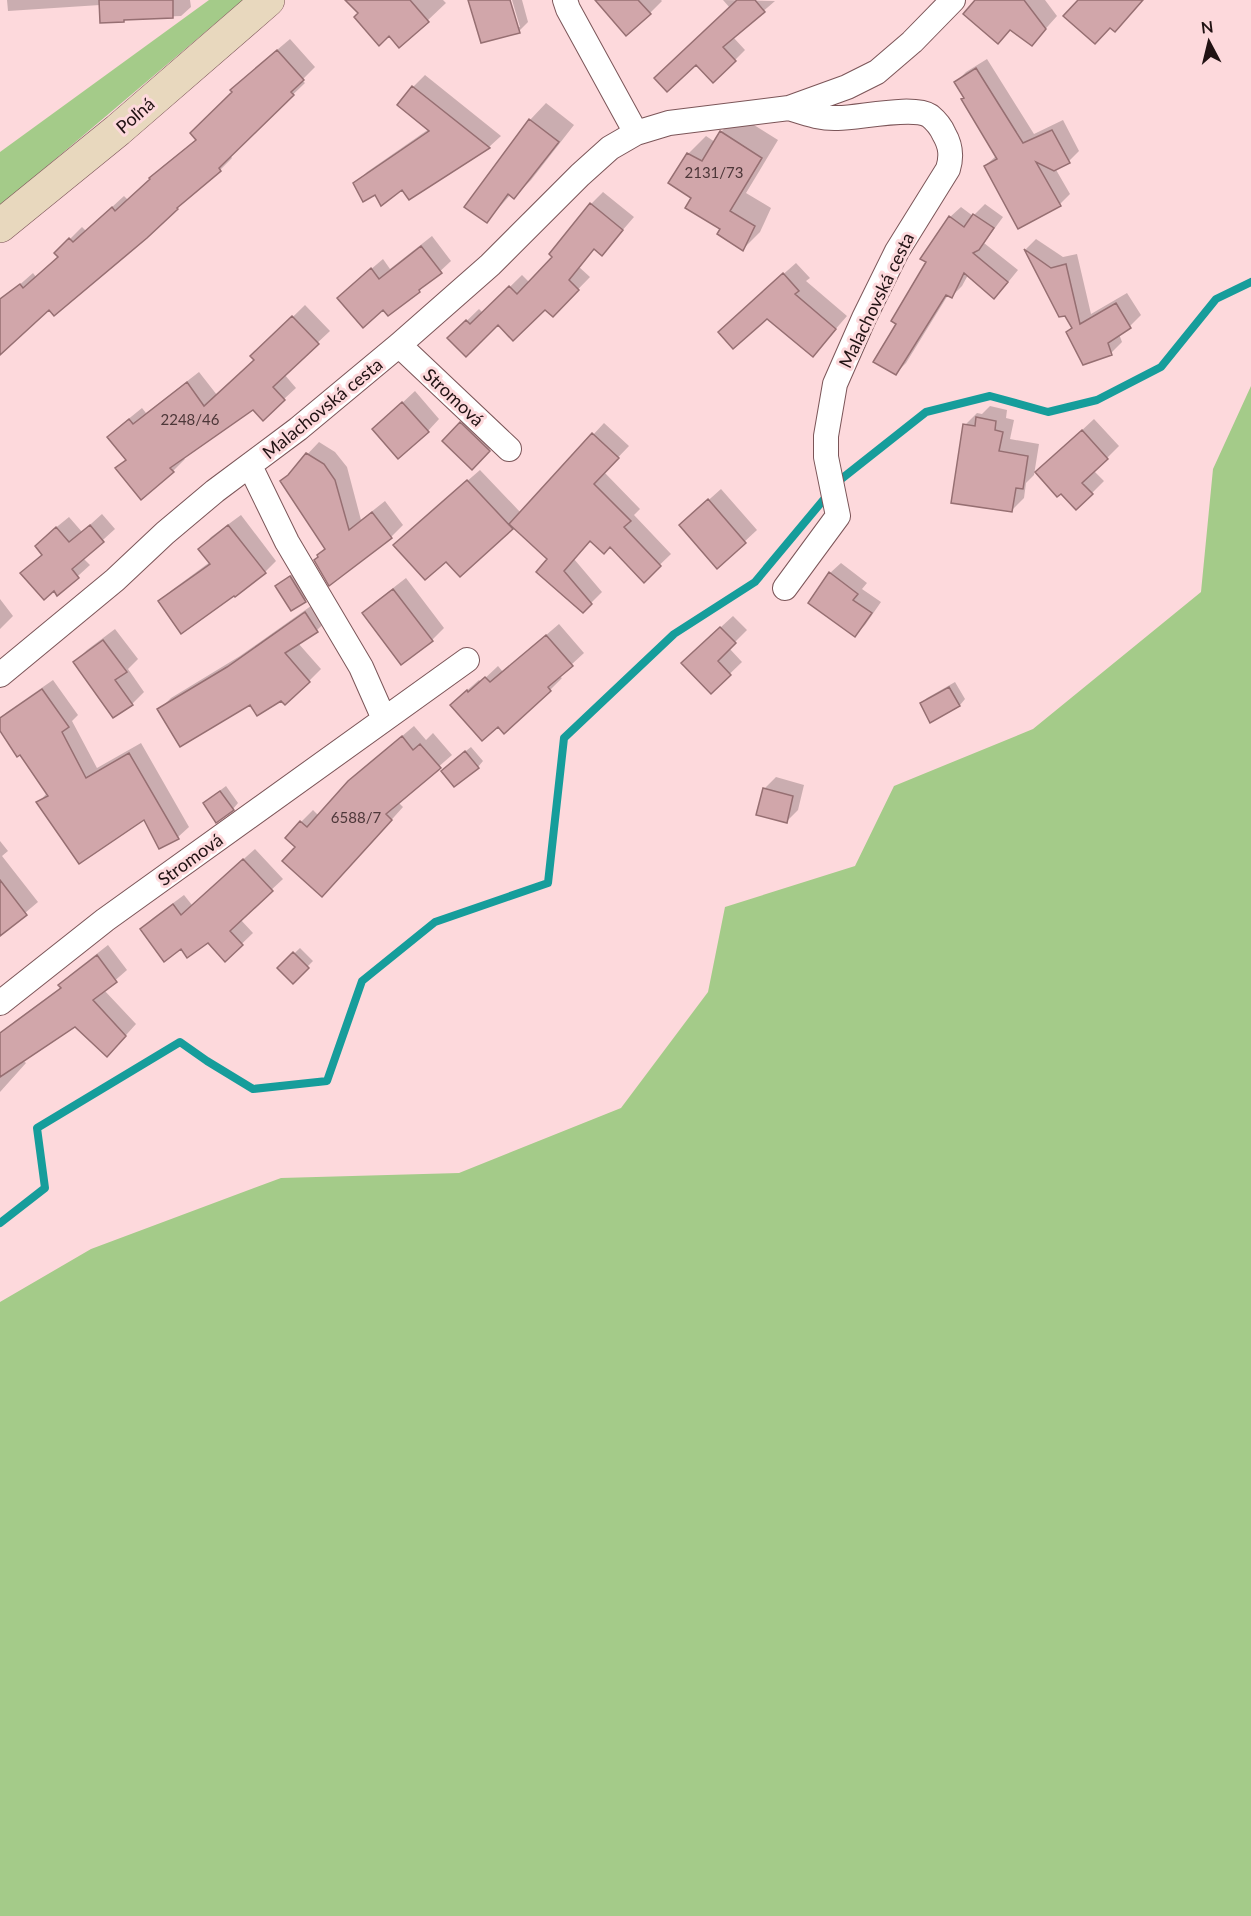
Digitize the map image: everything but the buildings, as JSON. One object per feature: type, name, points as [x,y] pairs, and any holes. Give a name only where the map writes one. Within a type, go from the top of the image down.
[{"type":"street","name":"Poľná","points":[[0,226],[118,130],[268,0]]},
{"type":"street","points":[[565,0],[636,133]]},
{"type":"street","name":"Malachovská cesta","points":[[0,675],[115,580],[165,533],[215,491],[298,429],[399,345],[490,265],[610,148],[636,133],[669,123],[789,108],[847,87],[877,72],[912,42],[953,0]]},
{"type":"street","name":"Malachovská cesta","points":[[785,588],[838,516],[826,457],[826,436],[835,384],[897,251],[948,169],[951,156],[948,142],[940,126],[928,115],[913,111],[836,119],[811,116],[789,108]]},
{"type":"street","name":"Stromová","points":[[399,345],[509,449]]},
{"type":"street","points":[[250,466],[287,542],[361,667],[384,719]]},
{"type":"street","name":"Stromová","points":[[0,1003],[105,920],[467,660]]},
{"type":"green space","points":[[209,0],[243,0],[0,206],[0,152]]},
{"type":"green space","points":[[1251,386],[1251,1916],[0,1916],[0,1302],[91,1249],[281,1178],[459,1173],[621,1108],[708,992],[725,907],[855,866],[894,786],[1033,729],[1201,592],[1213,469]]},
{"type":"waterway","points":[[0,1223],[45,1188],[37,1128],[180,1042],[253,1089],[327,1081],[362,981],[435,922],[548,883],[564,738],[674,634],[755,582],[840,480],[926,412],[990,396],[1048,412],[1097,400],[1161,367],[1216,299],[1251,282]]}]
